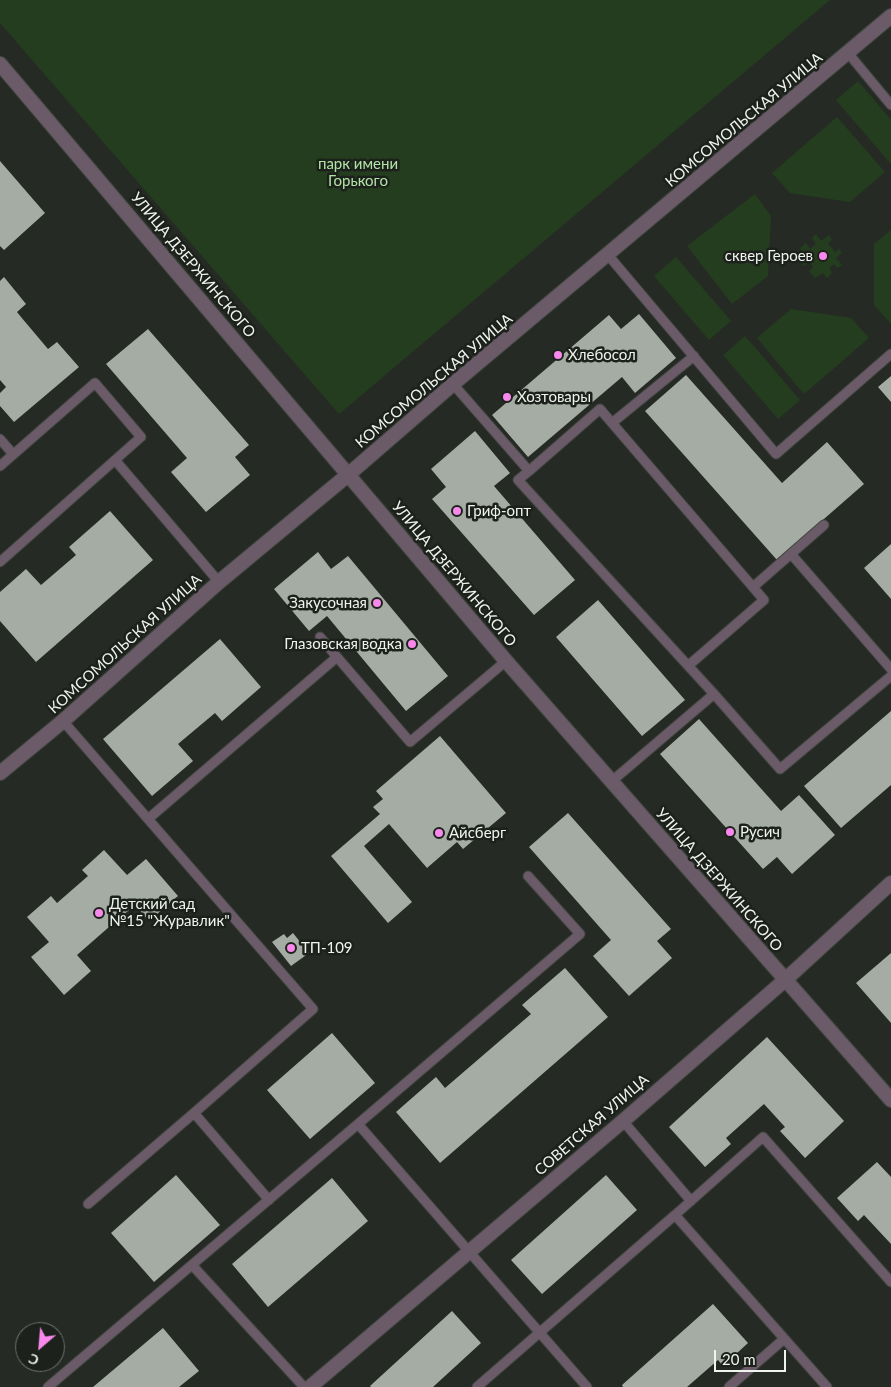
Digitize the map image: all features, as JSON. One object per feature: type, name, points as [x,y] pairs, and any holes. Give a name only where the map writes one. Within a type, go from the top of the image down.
[{"type":"street","name":"КОМСОМОЛЬСКАЯ УЛИЦА","points":[[0,773],[63,722],[219,582],[891,16]]},
{"type":"street","name":"УЛИЦА ДЗЕРЖИНСКОГО","points":[[0,64],[506,661],[891,1100]]},
{"type":"street","name":"СОВЕТСКАЯ УЛИЦА","points":[[310,1387],[623,1121],[785,980],[891,883]]},
{"type":"lane","points":[[848,53],[891,105]]},
{"type":"lane","points":[[608,255],[776,454],[891,354]]},
{"type":"lane","points":[[612,424],[694,356]]},
{"type":"lane","points":[[0,466],[95,383],[141,437],[0,562]]},
{"type":"lane","points":[[453,384],[529,470]]},
{"type":"lane","points":[[689,665],[764,600],[600,409],[518,480],[689,665],[780,769],[891,676]]},
{"type":"lane","points":[[0,439],[13,454]]},
{"type":"lane","points":[[115,460],[219,582]]},
{"type":"lane","points":[[753,588],[824,525]]},
{"type":"lane","points":[[791,554],[891,669]]},
{"type":"lane","points":[[320,637],[410,742],[506,661]]},
{"type":"lane","points":[[148,820],[337,657]]},
{"type":"lane","points":[[612,781],[714,694]]},
{"type":"lane","points":[[63,722],[313,1009],[88,1204]]},
{"type":"lane","points":[[48,1387],[580,934],[528,876]]},
{"type":"lane","points":[[194,1114],[269,1200]]},
{"type":"lane","points":[[623,1121],[691,1201]]},
{"type":"lane","points":[[358,1124],[587,1387]]},
{"type":"lane","points":[[477,1387],[763,1137],[891,1282]]},
{"type":"lane","points":[[675,1215],[827,1387]]},
{"type":"lane","points":[[192,1265],[304,1387]]},
{"type":"lane","points":[[730,1387],[784,1339]]},
{"type":"green space","name":"парк имени Горького","points":[[0,0],[830,0],[339,414],[0,23]]},
{"type":"green space","points":[[858,81],[891,120],[891,164],[836,100]]},
{"type":"green space","points":[[837,117],[885,172],[850,202],[790,193],[772,173]]},
{"type":"green space","points":[[755,194],[771,216],[768,276],[732,304],[687,246]]},
{"type":"green space","points":[[891,230],[891,324],[874,305],[874,244]]},
{"type":"green space","points":[[816,234],[821,241],[829,235],[832,240],[828,243],[835,252],[839,249],[842,253],[836,258],[842,265],[837,268],[834,264],[829,268],[832,273],[827,278],[823,273],[815,278],[809,271],[813,267],[810,262],[804,266],[799,259],[805,255],[800,248],[806,243],[810,249],[816,244],[812,238]]},
{"type":"green space","points":[[676,257],[731,321],[709,340],[654,276]]},
{"type":"green space","points":[[791,309],[851,318],[869,338],[804,394],[757,338]]},
{"type":"green space","points":[[745,336],[800,400],[778,419],[723,355]]},
{"type":"building","points":[[0,161],[45,213],[4,250],[0,246]]},
{"type":"building","points":[[4,277],[26,304],[17,312],[21,317],[48,349],[57,342],[79,367],[14,422],[0,406],[0,393],[6,387],[0,380],[0,281]]},
{"type":"building","points":[[639,314],[676,358],[635,393],[622,377],[528,457],[492,415],[609,315],[621,329]]},
{"type":"building","points":[[148,329],[249,445],[235,457],[250,475],[206,512],[171,472],[187,458],[106,364]]},
{"type":"building","points":[[686,375],[782,483],[827,442],[864,484],[777,560],[645,411]]},
{"type":"building","points":[[891,376],[891,402],[878,387]]},
{"type":"building","points":[[475,431],[510,473],[494,486],[575,580],[534,615],[432,499],[446,487],[431,469]]},
{"type":"building","points":[[110,511],[153,560],[36,662],[0,621],[0,592],[26,569],[41,585],[76,555],[69,547]]},
{"type":"building","points":[[891,544],[891,599],[864,568]]},
{"type":"building","points":[[318,552],[331,569],[348,556],[448,676],[406,711],[327,616],[309,631],[274,589]]},
{"type":"building","points":[[598,600],[685,700],[642,736],[556,637]]},
{"type":"building","points":[[220,639],[261,687],[222,721],[215,713],[178,744],[193,761],[152,796],[103,739]]},
{"type":"building","points":[[891,711],[891,785],[841,828],[804,786]]},
{"type":"building","points":[[699,719],[781,811],[799,795],[835,835],[792,874],[777,857],[763,869],[660,754]]},
{"type":"building","name":"Айсберг","points":[[440,736],[506,813],[463,849],[457,842],[427,868],[389,824],[364,846],[412,902],[388,923],[331,856],[380,814],[373,807],[383,799],[376,791]]},
{"type":"building","points":[[568,813],[671,929],[657,941],[672,958],[629,996],[593,956],[611,940],[529,847]]},
{"type":"building","points":[[104,850],[127,875],[146,859],[178,896],[149,921],[135,905],[109,927],[77,955],[91,971],[64,995],[31,957],[49,942],[27,917],[51,896],[57,903],[88,876],[82,870]]},
{"type":"building","name":"ТП-109","points":[[293,933],[309,953],[291,966],[272,942],[284,934],[287,938]]},
{"type":"building","points":[[891,953],[891,1023],[856,983]]},
{"type":"building","points":[[565,968],[608,1017],[440,1163],[396,1112],[436,1077],[445,1088],[531,1014],[522,1005]]},
{"type":"building","points":[[332,1033],[375,1083],[310,1139],[267,1090]]},
{"type":"building","points":[[767,1037],[844,1121],[805,1158],[780,1131],[785,1127],[764,1104],[726,1138],[731,1144],[705,1167],[669,1127]]},
{"type":"building","points":[[877,1162],[891,1177],[891,1244],[864,1215],[858,1221],[837,1198]]},
{"type":"building","points":[[176,1175],[220,1225],[154,1282],[111,1233]]},
{"type":"building","points":[[606,1175],[637,1210],[542,1294],[511,1260]]},
{"type":"building","points":[[332,1178],[368,1221],[268,1307],[232,1264]]},
{"type":"building","points":[[713,1304],[748,1343],[723,1366],[718,1360],[687,1387],[623,1387],[622,1385]]},
{"type":"building","points":[[452,1311],[481,1343],[433,1387],[370,1386]]},
{"type":"building","points":[[163,1328],[199,1371],[179,1387],[93,1387]]},
{"type":"place","name":"сквер Героев","points":[[823,256]]},
{"type":"place","name":"Хлебосол","points":[[558,355]]},
{"type":"place","name":"Хозтовары","points":[[507,397]]},
{"type":"place","name":"Гриф-опт","points":[[457,511]]},
{"type":"place","name":"Закусочная","points":[[377,603]]},
{"type":"place","name":"Глазовская водка","points":[[412,644]]},
{"type":"place","name":"Русич","points":[[730,832]]},
{"type":"place","name":"Айсберг","points":[[439,833]]},
{"type":"place","name":"Детский сад №15 \"Журавлик\"","points":[[99,913]]},
{"type":"place","name":"ТП-109","points":[[291,948]]}]
